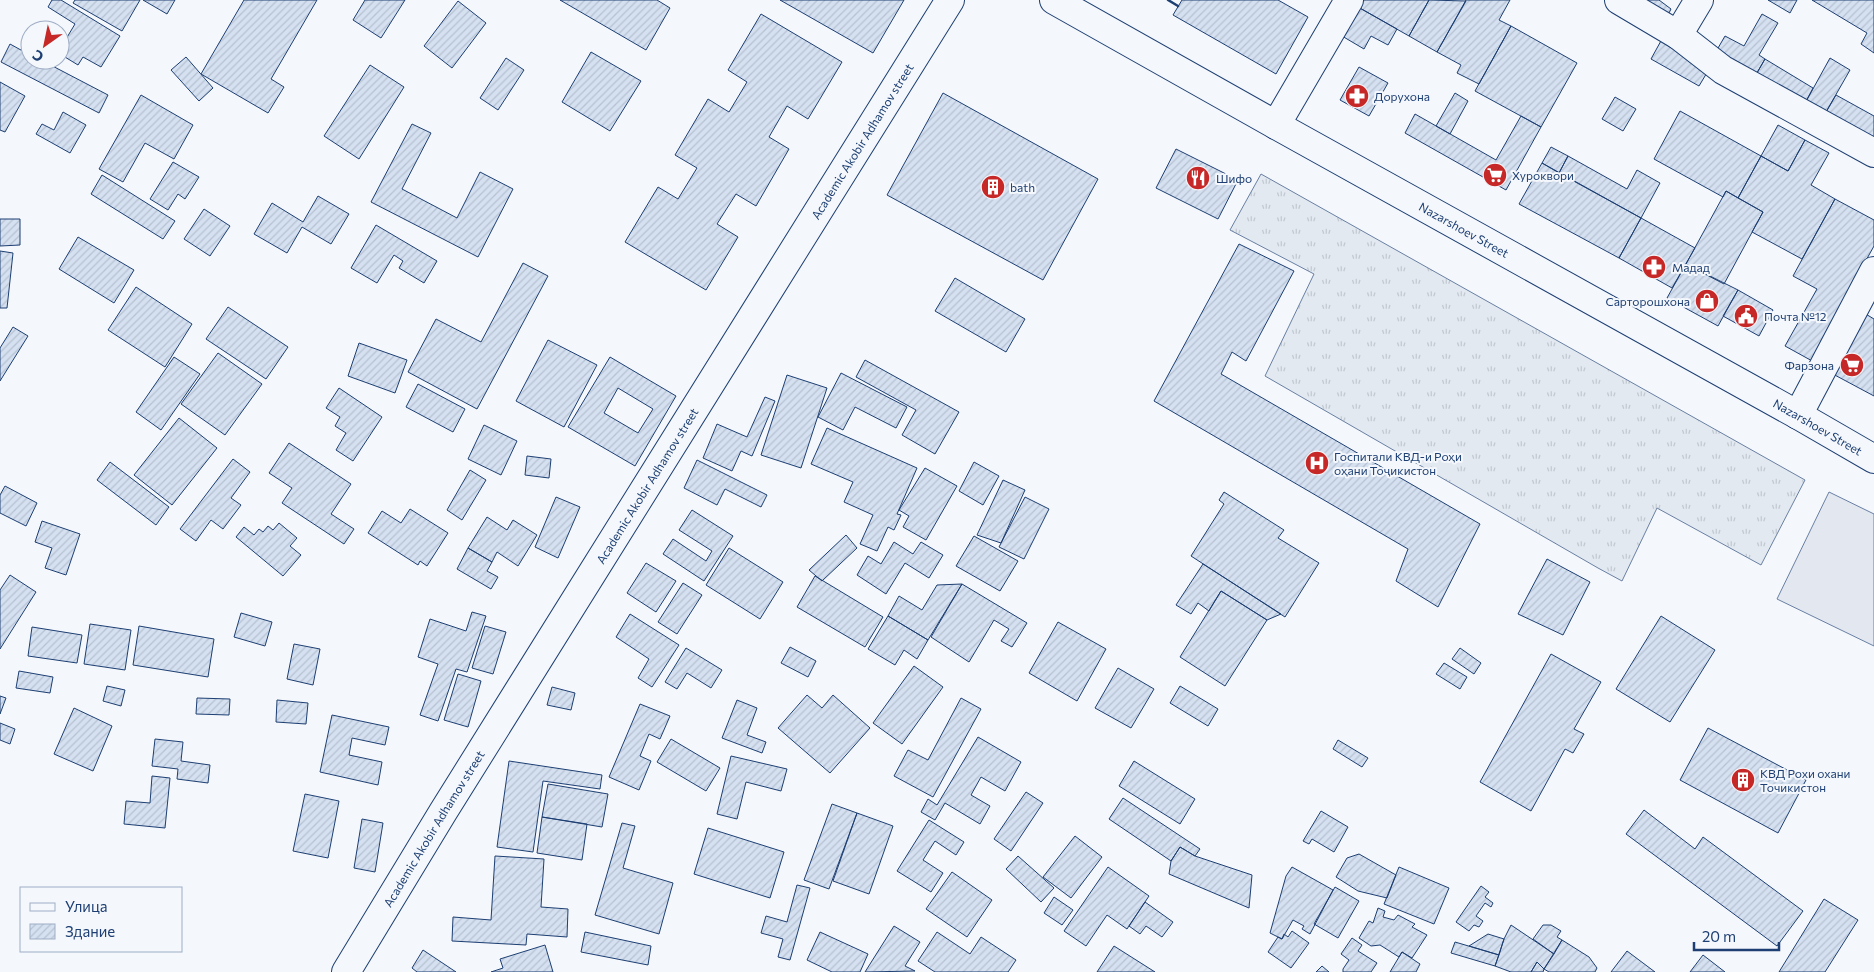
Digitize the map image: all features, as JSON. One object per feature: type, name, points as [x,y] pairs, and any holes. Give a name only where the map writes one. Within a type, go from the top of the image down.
[{"type":"street","name":"Academic Akobir Adhamov street","points":[[346,972],[443,812],[950,0]]},
{"type":"street","name":"Nazarshoev Street","points":[[1054,0],[1874,459]]},
{"type":"street","points":[[1276,125],[1349,0]]},
{"type":"street","points":[[1619,0],[1678,35],[1723,70],[1874,153]]},
{"type":"street","points":[[1678,35],[1699,0]]},
{"type":"street","points":[[1798,415],[1874,271]]},
{"type":"green space","points":[[1261,174],[1805,480],[1761,565],[1657,508],[1622,581],[1265,376],[1314,274],[1230,230]]},
{"type":"shaded area","points":[[1829,492],[1874,514],[1874,646],[1777,599]]},
{"type":"building","points":[[52,0],[61,0],[120,36],[101,67],[83,57],[78,65],[70,60],[70,32],[75,24],[48,7]]},
{"type":"building","points":[[75,0],[140,0],[122,31],[73,3]]},
{"type":"building","points":[[143,0],[175,0],[167,14]]},
{"type":"building","points":[[244,0],[317,0],[271,79],[284,87],[268,113],[201,74]]},
{"type":"building","points":[[365,0],[405,0],[381,38],[353,20]]},
{"type":"building","points":[[560,0],[657,0],[670,8],[646,50]]},
{"type":"building","points":[[780,0],[904,0],[873,53]]},
{"type":"building","points":[[1182,0],[1278,0],[1308,17],[1276,74],[1173,15]]},
{"type":"building","points":[[1362,0],[1429,0],[1409,36],[1358,7]]},
{"type":"building","points":[[1429,0],[1466,1],[1437,52],[1409,36]]},
{"type":"building","points":[[1466,0],[1510,0],[1499,20],[1511,26],[1479,84],[1457,73],[1461,65],[1437,52]]},
{"type":"building","points":[[1634,0],[1659,0],[1671,9],[1666,19]]},
{"type":"building","points":[[1768,0],[1797,0],[1790,13]]},
{"type":"building","points":[[1812,0],[1874,0],[1874,53],[1861,44],[1867,33]]},
{"type":"building","points":[[458,1],[486,23],[452,68],[424,46]]},
{"type":"building","points":[[1358,7],[1397,29],[1388,45],[1371,36],[1364,49],[1342,36]]},
{"type":"building","points":[[761,14],[842,62],[808,119],[787,106],[769,137],[789,149],[756,206],[736,194],[717,224],[738,237],[706,290],[625,242],[658,187],[678,199],[697,168],[675,155],[708,99],[729,112],[747,82],[728,70]]},
{"type":"building","points":[[1762,14],[1778,23],[1759,55],[1765,59],[1754,78],[1714,55],[1725,36],[1744,46]]},
{"type":"building","points":[[1511,26],[1577,63],[1541,127],[1475,91]]},
{"type":"building","points":[[1662,39],[1711,66],[1699,86],[1651,59]]},
{"type":"building","points":[[10,44],[20,50],[20,70],[60,70],[108,95],[99,113],[1,62]]},
{"type":"building","points":[[591,52],[641,81],[610,131],[562,102]]},
{"type":"building","points":[[186,57],[213,88],[199,101],[171,70]]},
{"type":"building","points":[[506,58],[524,70],[498,110],[480,98]]},
{"type":"building","points":[[1830,58],[1850,70],[1822,119],[1803,107]]},
{"type":"building","points":[[1765,59],[1813,88],[1803,107],[1754,78]]},
{"type":"building","points":[[370,65],[404,87],[359,159],[324,136]]},
{"type":"building","points":[[1359,67],[1388,83],[1369,116],[1340,100]]},
{"type":"building","points":[[0,82],[25,96],[5,132],[0,130]]},
{"type":"building","name":"bath","points":[[943,93],[1098,179],[1043,280],[887,195]]},
{"type":"building","points":[[1455,93],[1468,101],[1450,134],[1436,126]]},
{"type":"building","points":[[141,95],[193,125],[174,159],[145,143],[123,182],[99,169]]},
{"type":"building","points":[[1836,95],[1874,116],[1874,147],[1822,119]]},
{"type":"building","points":[[1615,97],[1636,109],[1623,131],[1602,119]]},
{"type":"building","points":[[1680,111],[1761,156],[1738,198],[1726,191],[1723,197],[1654,159]]},
{"type":"building","points":[[63,112],[86,125],[70,153],[36,134],[42,124],[54,130]]},
{"type":"building","points":[[1415,114],[1496,160],[1521,116],[1541,127],[1506,190],[1405,133]]},
{"type":"building","points":[[412,124],[431,133],[402,189],[457,218],[480,172],[513,189],[478,257],[371,202]]},
{"type":"building","points":[[1778,125],[1805,140],[1788,171],[1761,156]]},
{"type":"building","points":[[1805,140],[1829,153],[1811,185],[1835,199],[1802,259],[1752,232],[1763,212],[1738,198],[1761,156],[1788,171]]},
{"type":"building","points":[[1551,147],[1568,156],[1559,173],[1542,163]]},
{"type":"building","points":[[1176,149],[1238,180],[1218,219],[1156,188]]},
{"type":"building","points":[[1568,156],[1627,189],[1637,170],[1660,183],[1641,218],[1559,173]]},
{"type":"building","points":[[173,162],[199,177],[185,199],[178,194],[168,210],[150,199]]},
{"type":"building","points":[[1542,163],[1641,218],[1619,258],[1519,204]]},
{"type":"building","points":[[102,175],[175,221],[163,239],[91,194]]},
{"type":"building","points":[[1726,191],[1763,212],[1724,284],[1686,264]]},
{"type":"building","points":[[318,196],[349,214],[331,244],[302,227],[287,253],[254,234],[272,203],[303,222]]},
{"type":"building","points":[[1835,199],[1874,220],[1874,246],[1821,341],[1814,362],[1785,346],[1817,289],[1793,276]]},
{"type":"building","points":[[204,209],[230,226],[210,256],[184,239]]},
{"type":"building","points":[[1641,218],[1695,248],[1672,288],[1619,258]]},
{"type":"building","points":[[0,219],[20,219],[20,245],[0,246]]},
{"type":"building","points":[[376,225],[437,261],[424,283],[399,268],[403,261],[394,255],[377,283],[351,268]]},
{"type":"building","points":[[78,237],[134,270],[114,303],[59,269]]},
{"type":"building","name":"Госпитали КВД-и Роҳи оҳани Тоҷикистон","points":[[1239,244],[1294,271],[1246,361],[1232,352],[1221,374],[1480,524],[1438,607],[1396,581],[1408,549],[1154,401]]},
{"type":"building","points":[[0,251],[13,253],[7,308],[0,308]]},
{"type":"building","points":[[523,263],[548,276],[477,409],[408,372],[436,319],[481,342]]},
{"type":"building","points":[[1686,264],[1738,290],[1718,326],[1667,298]]},
{"type":"building","points":[[955,278],[1025,319],[1006,352],[935,311]]},
{"type":"building","points":[[136,287],[192,324],[165,367],[108,330]]},
{"type":"building","points":[[1738,290],[1773,310],[1759,336],[1723,316]]},
{"type":"building","points":[[228,307],[288,347],[266,379],[206,339]]},
{"type":"building","points":[[1864,313],[1874,319],[1874,396],[1831,373]]},
{"type":"building","points":[[13,327],[28,336],[0,381],[0,348]]},
{"type":"building","points":[[548,340],[597,365],[564,427],[516,401]]},
{"type":"building","points":[[359,343],[407,360],[395,393],[348,376]]},
{"type":"building","points":[[218,353],[262,384],[225,435],[181,404]]},
{"type":"building","points":[[174,357],[200,374],[161,430],[136,412]]},
{"type":"building","points":[[610,357],[676,396],[635,466],[568,427]],"holes":[[[618,388],[653,409],[638,433],[604,413]]]},
{"type":"building","points":[[865,360],[959,412],[935,454],[902,435],[916,410],[856,377]]},
{"type":"building","points":[[841,373],[907,407],[896,428],[855,407],[843,430],[818,417]]},
{"type":"building","points":[[787,375],[827,388],[801,468],[761,455]]},
{"type":"building","points":[[418,384],[465,409],[453,432],[406,407]]},
{"type":"building","points":[[339,388],[382,417],[353,461],[336,450],[346,433],[335,426],[340,417],[326,408]]},
{"type":"building","points":[[765,397],[775,401],[752,456],[741,451],[732,471],[703,458],[717,424],[747,437]]},
{"type":"building","points":[[179,418],[217,448],[172,505],[134,475]]},
{"type":"building","points":[[484,425],[517,441],[501,475],[468,459]]},
{"type":"building","points":[[827,428],[917,468],[897,514],[901,515],[894,530],[888,527],[877,551],[860,544],[873,515],[844,502],[853,482],[811,464]]},
{"type":"building","points":[[289,443],[351,484],[331,514],[354,529],[344,544],[282,503],[292,488],[269,473]]},
{"type":"building","points":[[527,456],[551,459],[549,478],[525,475]]},
{"type":"building","points":[[233,459],[250,472],[231,498],[241,505],[223,529],[211,520],[196,541],[180,529]]},
{"type":"building","points":[[697,460],[767,495],[761,507],[725,489],[717,505],[684,488]]},
{"type":"building","points":[[110,462],[169,507],[156,525],[97,480]]},
{"type":"building","points":[[974,462],[999,476],[983,505],[959,491]]},
{"type":"building","points":[[925,468],[957,486],[926,540],[903,527],[909,516],[899,510]]},
{"type":"building","points":[[470,470],[486,480],[462,520],[447,510]]},
{"type":"building","points":[[1003,480],[1025,490],[1001,543],[977,535]]},
{"type":"building","points":[[5,486],[37,503],[26,526],[0,513],[0,495]]},
{"type":"building","points":[[1224,492],[1284,530],[1278,538],[1319,563],[1285,617],[1191,556],[1224,504],[1219,500]]},
{"type":"building","points":[[556,497],[580,507],[558,558],[535,547]]},
{"type":"building","points":[[1025,497],[1049,509],[1024,559],[999,547]]},
{"type":"building","points":[[410,509],[448,533],[427,566],[420,561],[418,565],[368,533],[382,511],[401,523]]},
{"type":"building","points":[[692,510],[733,536],[704,581],[663,554],[673,539],[706,561],[712,551],[679,530]]},
{"type":"building","points":[[487,517],[507,530],[513,520],[537,535],[518,566],[497,552],[492,562],[468,548]]},
{"type":"building","points":[[42,521],[80,534],[66,575],[45,568],[52,548],[35,542]]},
{"type":"building","points":[[279,523],[297,538],[290,546],[301,555],[283,576],[236,537],[244,527],[254,535],[259,529],[263,532],[268,526],[273,530]]},
{"type":"building","points":[[846,535],[857,548],[822,581],[809,570]]},
{"type":"building","points":[[974,536],[1018,561],[1000,591],[956,566]]},
{"type":"building","points":[[894,542],[913,554],[921,542],[943,555],[929,578],[905,563],[886,594],[857,575],[868,556],[881,564]]},
{"type":"building","points":[[468,548],[492,562],[487,571],[498,577],[491,589],[457,569]]},
{"type":"building","points":[[729,548],[783,582],[760,619],[706,585]]},
{"type":"building","points":[[1547,559],[1590,582],[1563,635],[1518,614]]},
{"type":"building","points":[[646,563],[676,581],[656,612],[627,593]]},
{"type":"building","points":[[1203,564],[1281,614],[1267,620],[1221,591],[1209,611],[1198,603],[1191,614],[1176,605]]},
{"type":"building","points":[[10,575],[36,592],[0,649],[0,590]]},
{"type":"building","points":[[815,576],[883,617],[865,647],[797,607]]},
{"type":"building","points":[[683,583],[702,595],[677,634],[658,622]]},
{"type":"building","points":[[962,584],[928,640],[888,616],[899,596],[922,610],[937,585]]},
{"type":"building","points":[[962,584],[1027,623],[1012,647],[1001,641],[1009,629],[994,620],[969,662],[931,637]]},
{"type":"building","points":[[1221,591],[1267,620],[1225,686],[1180,657]]},
{"type":"building","points":[[472,612],[486,616],[467,672],[456,669],[438,721],[420,715],[438,664],[418,657],[430,619],[466,631]]},
{"type":"building","points":[[241,613],[272,622],[265,646],[234,637]]},
{"type":"building","points":[[630,614],[679,645],[652,687],[638,678],[649,659],[616,637]]},
{"type":"building","points":[[888,616],[928,640],[917,659],[904,650],[895,665],[868,649]]},
{"type":"building","points":[[1661,616],[1715,650],[1670,722],[1616,689]]},
{"type":"building","points":[[1058,622],[1106,649],[1077,701],[1029,673]]},
{"type":"building","points":[[90,624],[131,630],[125,670],[84,664]]},
{"type":"building","points":[[139,626],[214,639],[208,677],[133,665]]},
{"type":"building","points":[[485,626],[506,632],[493,674],[472,668]]},
{"type":"building","points":[[32,627],[82,635],[77,663],[28,656]]},
{"type":"building","points":[[294,644],[320,649],[313,685],[287,679]]},
{"type":"building","points":[[790,647],[816,661],[808,677],[781,663]]},
{"type":"building","points":[[686,648],[722,670],[711,688],[687,673],[677,689],[665,682]]},
{"type":"building","points":[[1460,648],[1481,663],[1474,674],[1452,659]]},
{"type":"building","points":[[1551,654],[1601,682],[1574,729],[1584,734],[1573,753],[1565,749],[1531,811],[1480,782]]},
{"type":"building","points":[[1444,663],[1467,677],[1460,689],[1436,674]]},
{"type":"building","points":[[914,666],[943,687],[902,744],[873,723]]},
{"type":"building","points":[[1118,668],[1154,689],[1131,728],[1095,708]]},
{"type":"building","points":[[19,671],[53,677],[50,693],[16,688]]},
{"type":"building","points":[[458,674],[481,681],[468,727],[444,720]]},
{"type":"building","points":[[107,686],[125,690],[121,706],[103,701]]},
{"type":"building","points":[[1180,686],[1218,709],[1208,726],[1170,703]]},
{"type":"building","points":[[552,687],[575,693],[571,710],[547,705]]},
{"type":"building","points":[[807,695],[822,708],[833,695],[870,728],[830,773],[778,728]]},
{"type":"building","points":[[0,696],[6,698],[0,714]]},
{"type":"building","points":[[197,698],[230,699],[229,715],[196,714]]},
{"type":"building","points":[[961,698],[981,709],[933,797],[894,776],[908,750],[928,760]]},
{"type":"building","points":[[277,700],[308,703],[306,724],[276,722]]},
{"type":"building","points":[[737,700],[757,708],[747,735],[766,742],[762,753],[722,738]]},
{"type":"building","points":[[640,704],[670,716],[660,739],[649,734],[640,756],[651,761],[639,790],[609,777]]},
{"type":"building","points":[[74,708],[112,726],[93,771],[54,754]]},
{"type":"building","points":[[332,715],[389,727],[385,745],[352,738],[349,755],[382,762],[378,785],[320,772]]},
{"type":"building","points":[[0,723],[15,729],[10,744],[0,740]]},
{"type":"building","name":"КВД Рохи охани Точикистон","points":[[1708,728],[1806,780],[1778,833],[1680,780]]},
{"type":"building","points":[[978,737],[1021,762],[1005,791],[981,777],[971,795],[990,806],[980,824],[945,803],[935,820],[921,812],[928,799],[937,805]]},
{"type":"building","points":[[155,739],[183,742],[181,761],[210,765],[208,783],[177,779],[178,769],[152,766]]},
{"type":"building","points":[[671,739],[720,768],[706,791],[657,762]]},
{"type":"building","points":[[1338,740],[1368,758],[1362,767],[1333,749]]},
{"type":"building","points":[[731,756],[787,769],[781,791],[746,782],[737,819],[717,814]]},
{"type":"building","points":[[509,761],[602,775],[600,789],[543,781],[533,852],[497,847]]},
{"type":"building","points":[[1134,761],[1195,799],[1180,824],[1119,786]]},
{"type":"building","points":[[152,776],[170,778],[165,828],[124,824],[126,801],[150,803]]},
{"type":"building","points":[[548,784],[608,794],[602,827],[542,817]]},
{"type":"building","points":[[1026,792],[1043,803],[1011,851],[994,839]]},
{"type":"building","points":[[305,794],[339,801],[328,858],[293,851]]},
{"type":"building","points":[[1123,798],[1200,849],[1195,856],[1180,847],[1171,861],[1109,819]]},
{"type":"building","points":[[832,804],[857,813],[829,889],[804,880]]},
{"type":"building","points":[[1644,810],[1695,849],[1703,837],[1803,911],[1777,946],[1626,834]]},
{"type":"building","points":[[1321,811],[1348,827],[1334,852],[1312,839],[1309,844],[1303,841]]},
{"type":"building","points":[[857,813],[893,826],[869,894],[833,881]]},
{"type":"building","points":[[542,817],[587,824],[582,860],[537,853]]},
{"type":"building","points":[[362,819],[383,823],[375,872],[354,868]]},
{"type":"building","points":[[929,820],[964,842],[956,855],[935,841],[923,860],[943,873],[931,892],[897,871]]},
{"type":"building","points":[[622,823],[635,826],[623,868],[673,883],[659,934],[595,915]]},
{"type":"building","points":[[708,828],[784,852],[770,898],[694,874]]},
{"type":"building","points":[[1075,836],[1102,857],[1071,898],[1043,877]]},
{"type":"building","points":[[1180,847],[1195,856],[1252,875],[1249,908],[1169,874],[1171,861]]},
{"type":"building","points":[[1359,854],[1396,875],[1387,898],[1358,891],[1336,877],[1347,858]]},
{"type":"building","points":[[495,856],[544,859],[541,907],[568,909],[567,937],[527,934],[526,945],[452,941],[453,917],[491,920]]},
{"type":"building","points":[[1018,856],[1054,888],[1041,902],[1006,869]]},
{"type":"building","points":[[1108,867],[1149,896],[1127,929],[1107,915],[1086,946],[1064,931]]},
{"type":"building","points":[[1292,867],[1333,890],[1310,934],[1302,929],[1304,926],[1293,920],[1282,939],[1270,933],[1286,876]]},
{"type":"building","points":[[1399,867],[1449,888],[1434,924],[1384,904]]},
{"type":"building","points":[[952,872],[992,900],[967,937],[926,909]]},
{"type":"building","points":[[797,885],[810,888],[790,960],[778,957],[783,939],[761,933],[766,916],[787,922]]},
{"type":"building","points":[[1481,886],[1489,892],[1485,897],[1493,903],[1491,907],[1485,903],[1476,916],[1483,921],[1479,927],[1474,925],[1469,931],[1456,922]]},
{"type":"building","points":[[1335,887],[1359,901],[1338,938],[1314,924]]},
{"type":"building","points":[[1054,897],[1073,910],[1062,925],[1044,913]]},
{"type":"building","points":[[1824,899],[1858,920],[1825,972],[1779,972]]},
{"type":"building","points":[[1145,902],[1173,922],[1162,937],[1146,926],[1140,934],[1129,926]]},
{"type":"building","points":[[1378,908],[1385,911],[1383,917],[1394,920],[1398,915],[1415,924],[1412,927],[1427,935],[1412,958],[1402,952],[1399,957],[1380,945],[1371,946],[1359,938],[1369,921],[1373,923]]},
{"type":"building","points":[[1511,925],[1554,954],[1544,969],[1537,962],[1531,972],[1511,972],[1495,966]]},
{"type":"building","points":[[1543,925],[1551,925],[1561,931],[1557,937],[1562,940],[1554,954],[1533,939]]},
{"type":"building","points":[[894,926],[920,942],[905,966],[915,971],[865,972]]},
{"type":"building","points":[[1292,931],[1309,943],[1291,968],[1268,952],[1278,937],[1282,939],[1284,934],[1288,937]]},
{"type":"building","points":[[585,932],[651,946],[648,965],[581,952]]},
{"type":"building","points":[[820,932],[868,954],[860,972],[832,972],[807,960]]},
{"type":"building","points":[[937,932],[970,954],[981,937],[1016,960],[1008,972],[935,972],[918,961]]},
{"type":"building","points":[[1488,934],[1504,939],[1499,955],[1469,946]]},
{"type":"building","points":[[1352,938],[1362,945],[1358,951],[1377,963],[1371,972],[1343,972],[1349,960],[1341,954]]},
{"type":"building","points":[[1562,940],[1589,957],[1597,968],[1595,972],[1549,972],[1544,969]]},
{"type":"building","points":[[1455,942],[1499,955],[1495,966],[1451,953]]},
{"type":"building","points":[[545,945],[553,972],[491,972],[503,968],[500,959]]},
{"type":"building","points":[[1114,946],[1155,972],[1097,972]]},
{"type":"building","points":[[423,950],[456,972],[417,972],[412,968]]},
{"type":"building","points":[[1627,951],[1655,972],[1611,972]]},
{"type":"building","points":[[1402,952],[1420,964],[1416,972],[1390,972]]},
{"type":"building","points":[[1703,955],[1725,972],[1690,972]]},
{"type":"building","points":[[1537,962],[1544,969],[1543,972],[1531,972]]},
{"type":"building","points":[[1322,966],[1329,972],[1316,972]]},
{"type":"wall","points":[[1168,0],[1178,6]]},
{"type":"place","name":"Дорухона","points":[[1357,96]]},
{"type":"place","name":"Хуроквори","points":[[1495,175]]},
{"type":"place","name":"Шифо","points":[[1198,178]]},
{"type":"place","name":"bath","points":[[993,187]]},
{"type":"place","name":"Мадад","points":[[1654,267]]},
{"type":"place","name":"Сарторошхона","points":[[1707,301]]},
{"type":"place","name":"Почта №12","points":[[1746,316]]},
{"type":"place","name":"Фарзона","points":[[1852,365]]},
{"type":"place","name":"Госпитали КВД-и Роҳи оҳани Тоҷикистон","points":[[1317,463]]},
{"type":"place","name":"КВД Рохи охани Точикистон","points":[[1743,780]]}]
